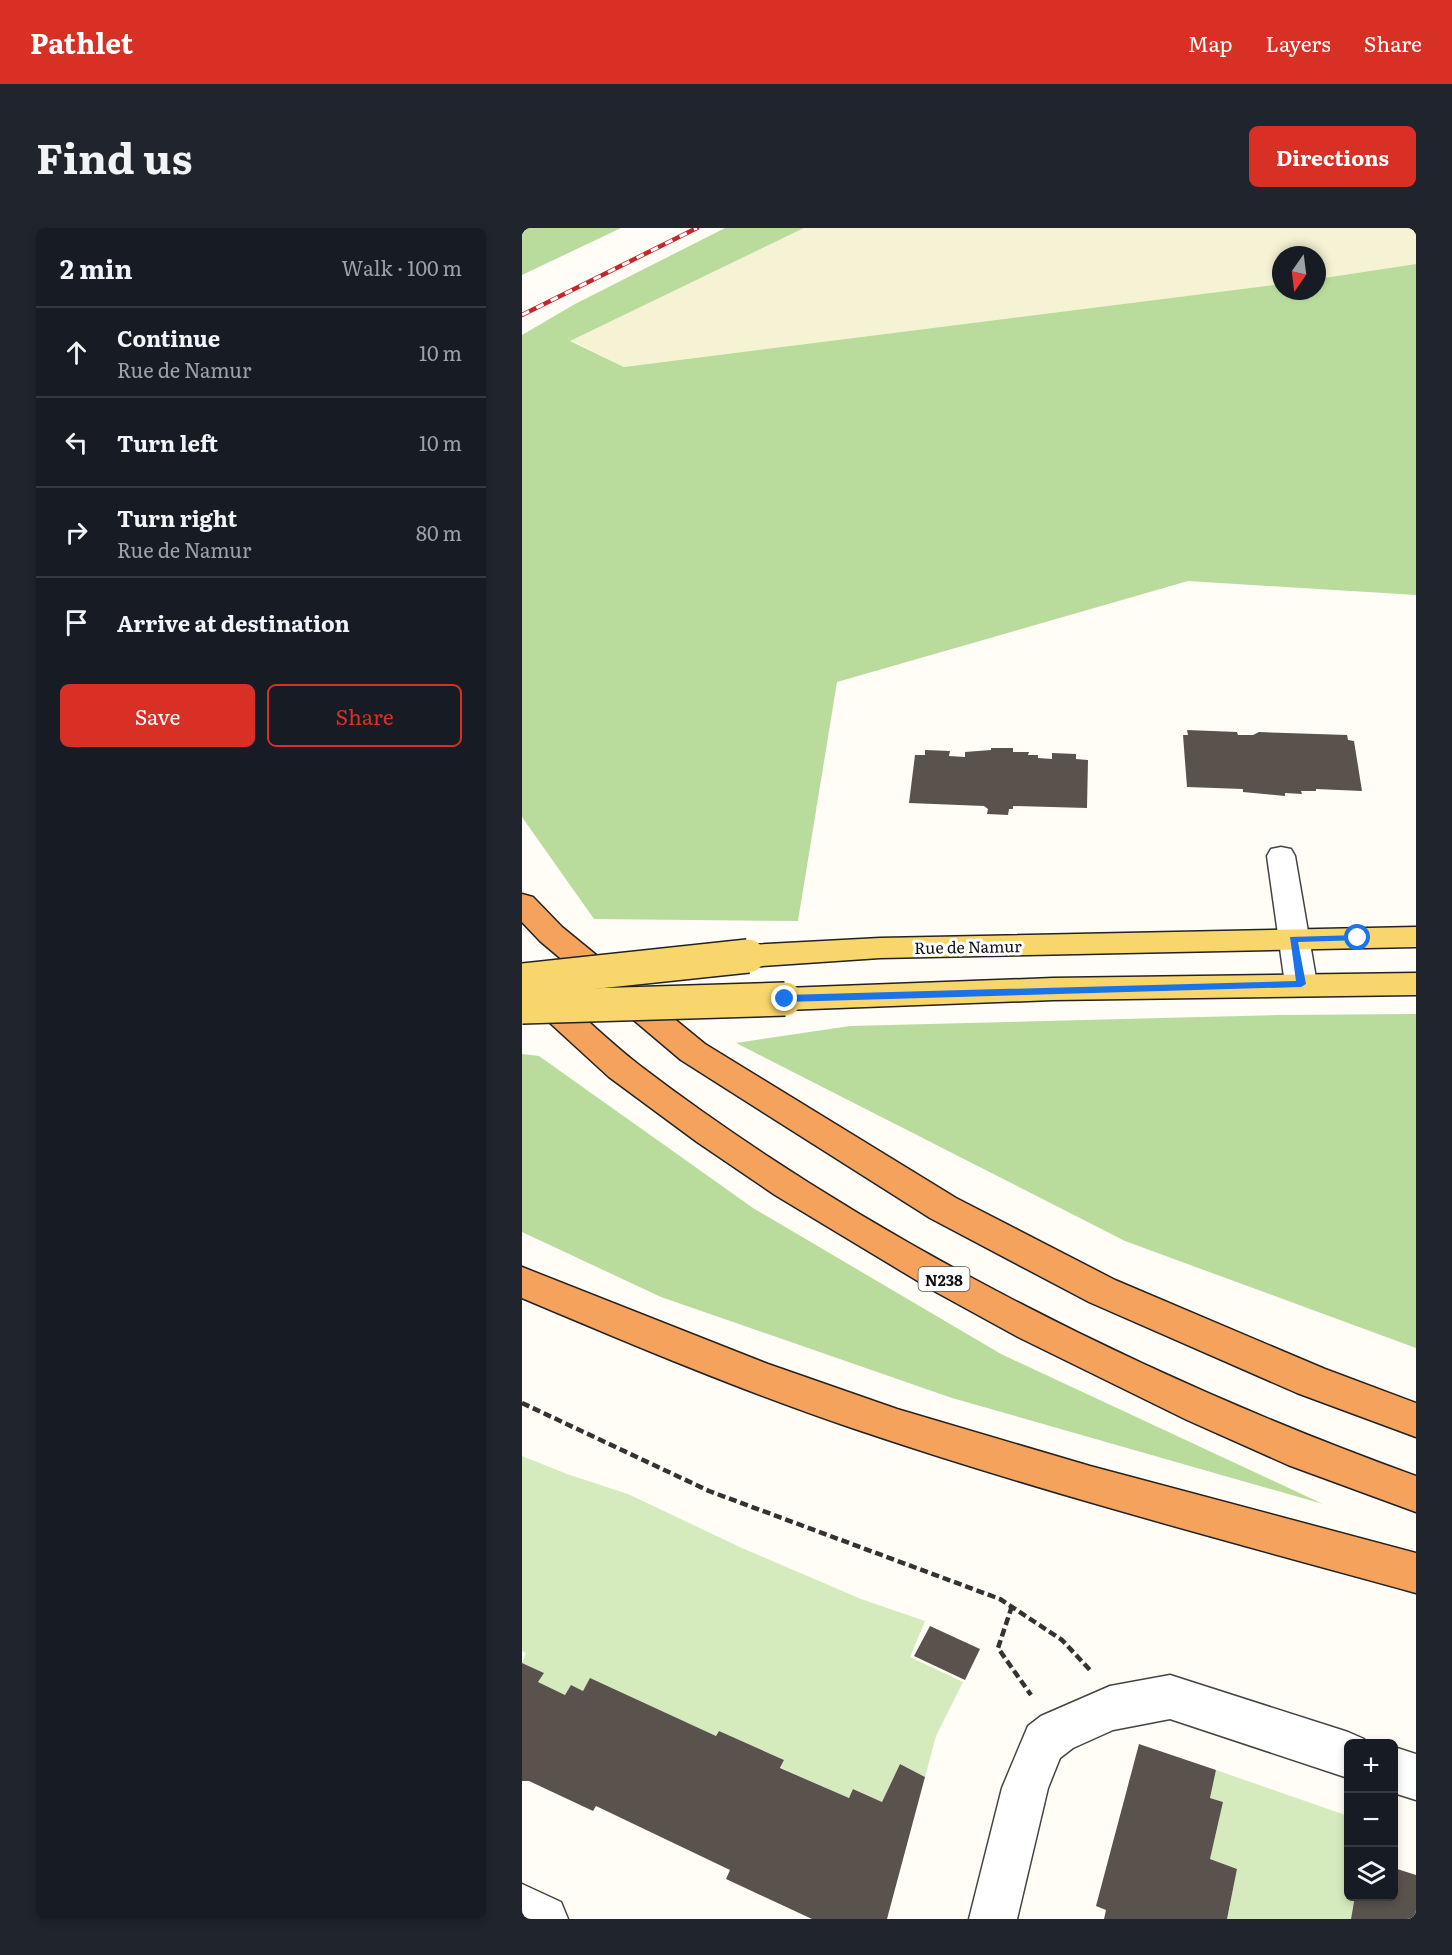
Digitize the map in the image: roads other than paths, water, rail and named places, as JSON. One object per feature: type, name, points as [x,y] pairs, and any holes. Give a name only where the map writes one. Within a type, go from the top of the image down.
[{"type":"highway","points":[[522,904],[551,934],[693,1052],[943,1208],[1102,1291],[1311,1381],[1416,1420]]},
{"type":"highway","name":"N238","points":[[522,980],[632,1077],[757,1165],[904,1258],[1077,1349],[1278,1442],[1416,1494]]},
{"type":"highway","points":[[522,1282],[692,1353],[896,1425],[1211,1518],[1416,1573]]},
{"type":"main road","name":"Rue de Namur","points":[[522,980],[748,956],[880,948],[1416,938]]},
{"type":"main road","points":[[522,1006],[1301,984],[1416,984]]},
{"type":"street","points":[[1281,856],[1301,984]]},
{"type":"street","points":[[993,1919],[1025,1788],[1044,1742],[1057,1732],[1110,1708],[1170,1697],[1344,1754]]},
{"type":"street","points":[[1398,1771],[1416,1777]]},
{"type":"street","points":[[522,1908],[544,1919]]},
{"type":"railway","points":[[522,315],[697,228]]}]
